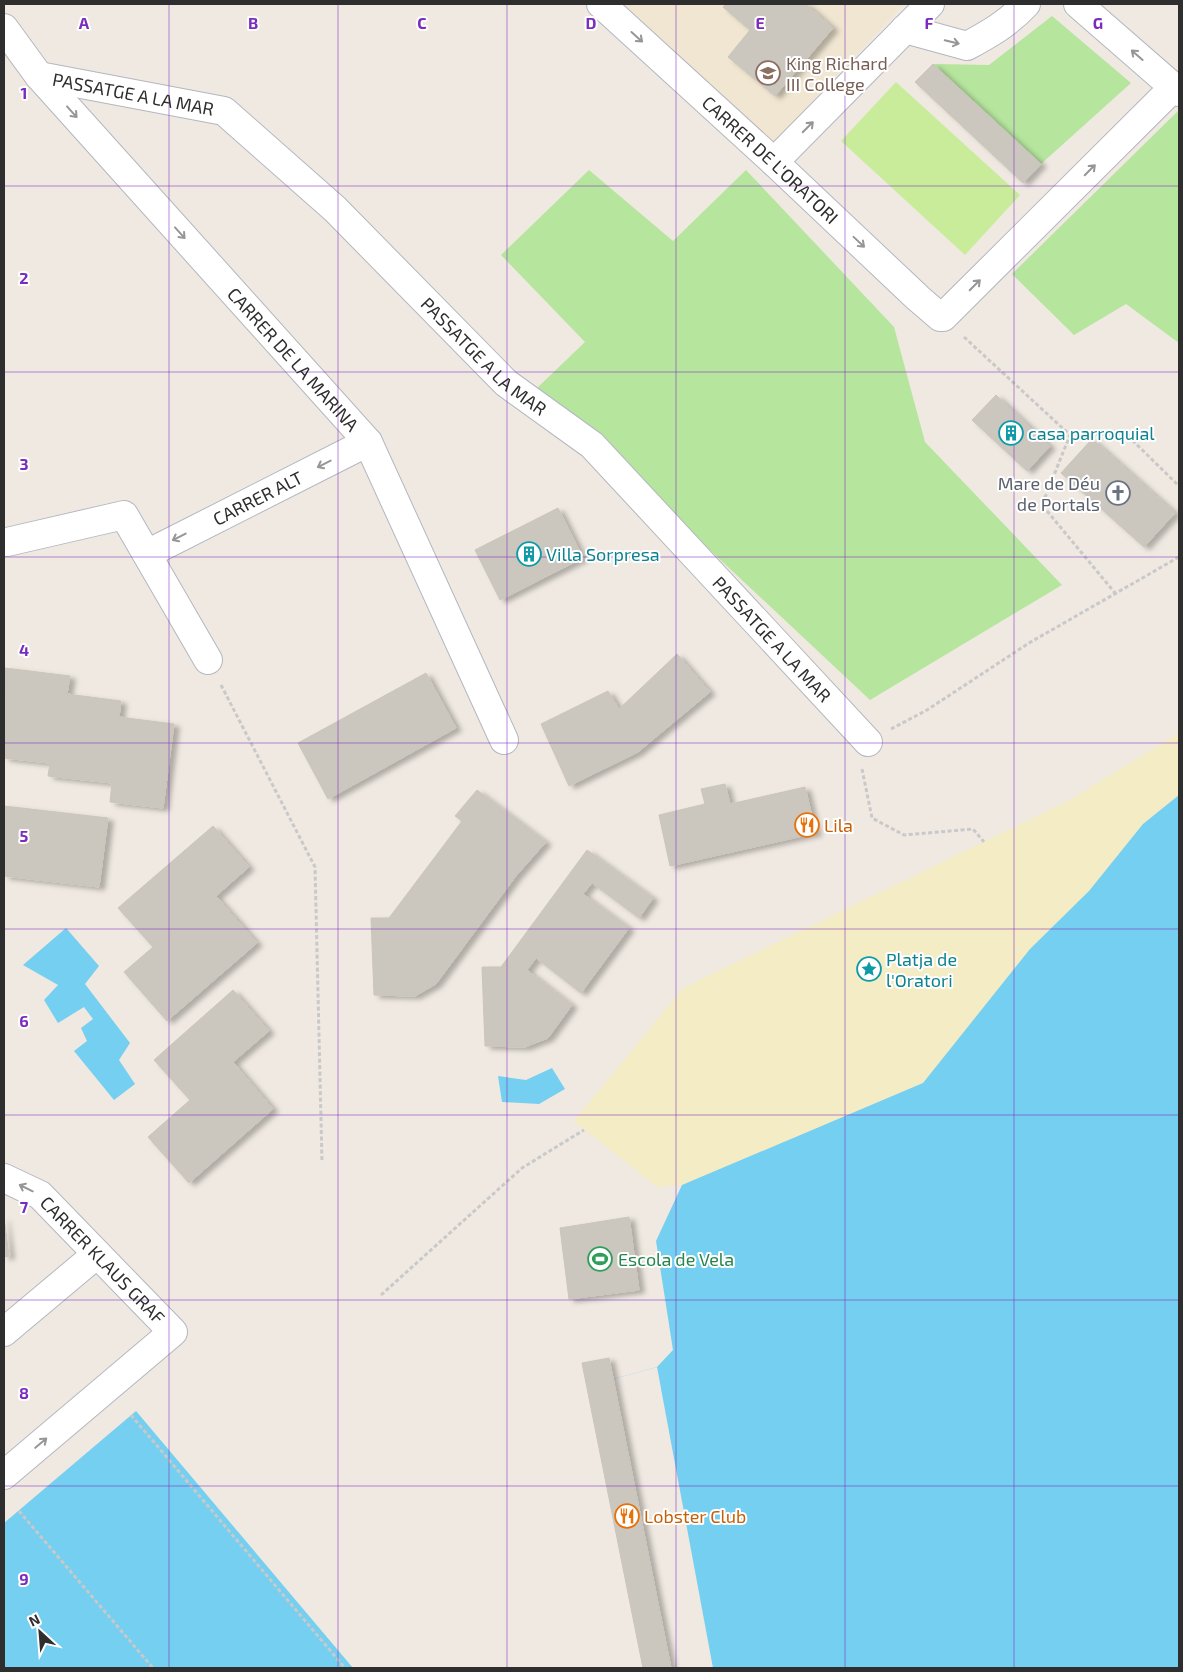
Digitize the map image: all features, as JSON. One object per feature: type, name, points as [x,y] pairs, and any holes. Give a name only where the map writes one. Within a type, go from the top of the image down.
[{"type":"street","name":"CARRER DE L'ORATORI","points":[[601,4],[774,162],[918,298],[941,317]]},
{"type":"street","points":[[774,162],[930,4]]},
{"type":"street","points":[[905,29],[967,46],[1012,19],[1026,4]]},
{"type":"street","points":[[941,317],[1176,90],[1078,4]]},
{"type":"street","name":"CARRER DE LA MARINA","points":[[4,28],[39,76],[368,442],[504,740]]},
{"type":"street","name":"PASSATGE A LA MAR","points":[[39,76],[224,111],[335,209],[506,384],[592,445],[868,742]]},
{"type":"street","name":"CARRER ALT","points":[[146,554],[368,442]]},
{"type":"street","points":[[5,543],[124,515],[208,660]]},
{"type":"street","name":"CARRER KLAUS GRAF","points":[[4,1178],[40,1195],[173,1332],[4,1475]]},
{"type":"street","points":[[4,1332],[97,1254]]},
{"type":"path","points":[[941,317],[1070,435],[1126,434],[1179,486]]},
{"type":"path","points":[[1070,435],[1042,505],[1114,593]]},
{"type":"path","points":[[984,842],[973,829],[904,835],[872,818],[859,756],[868,742],[927,710],[1030,643],[1179,557]]},
{"type":"path","points":[[208,660],[315,867],[322,1162]]},
{"type":"path","points":[[381,1295],[522,1168],[584,1130]]},
{"type":"path","points":[[132,1415],[345,1668]]},
{"type":"path","points":[[19,1510],[153,1668]]},
{"type":"shaded area","name":"King Richard III College","points":[[621,4],[904,4],[774,142]]},
{"type":"green space","points":[[1052,16],[1131,83],[1041,164],[933,64],[989,65]]},
{"type":"green space","points":[[896,82],[1020,195],[965,255],[841,141]]},
{"type":"green space","points":[[1178,111],[1179,343],[1126,304],[1074,335],[1012,274]]},
{"type":"green space","points":[[589,170],[673,241],[746,170],[894,327],[925,442],[1062,585],[870,700],[537,388],[585,342],[501,255]]},
{"type":"sand","name":"Platja de l'Oratori","points":[[1179,733],[1179,795],[1143,824],[1089,891],[1030,949],[923,1083],[682,1185],[657,1187],[574,1121],[683,988],[1068,801]]},
{"type":"water","points":[[1179,795],[1179,1668],[669,1668],[606,1381],[657,1367],[673,1350],[656,1241],[682,1185],[923,1083],[1030,949],[1089,891],[1143,824]]},
{"type":"water","points":[[66,928],[99,966],[85,984],[130,1043],[119,1060],[135,1084],[114,1100],[74,1051],[87,1041],[81,1028],[93,1019],[84,1007],[58,1023],[44,1000],[58,985],[23,965]]},
{"type":"water","points":[[552,1068],[565,1089],[539,1104],[502,1102],[498,1076],[526,1080]]},
{"type":"water","points":[[136,1411],[353,1668],[4,1668],[4,1523]]},
{"type":"pier","points":[[657,1367],[713,1668],[669,1668],[606,1381]]},
{"type":"building","points":[[726,4],[806,4],[833,28],[775,96],[728,57],[750,30],[723,7]]},
{"type":"building","points":[[933,64],[1041,164],[1023,183],[915,82]]},
{"type":"building","name":"casa parroquial","points":[[996,395],[1050,446],[1027,471],[972,420]]},
{"type":"building","name":"Mare de Déu de Portals","points":[[1092,439],[1175,513],[1144,547],[1061,473]]},
{"type":"building","name":"Villa Sorpresa","points":[[558,508],[583,558],[500,600],[475,550]]},
{"type":"building","points":[[677,654],[710,692],[638,752],[569,786],[541,724],[608,691],[619,709]]},
{"type":"building","points":[[5,668],[70,676],[67,694],[121,701],[119,717],[174,724],[163,808],[110,802],[112,783],[48,776],[50,763],[4,758]]},
{"type":"building","points":[[426,673],[456,728],[328,799],[298,743]]},
{"type":"building","points":[[725,784],[730,804],[805,787],[816,833],[670,866],[659,815],[705,804],[701,789]]},
{"type":"building","points":[[477,790],[546,842],[516,876],[436,984],[415,996],[374,995],[371,918],[389,918],[462,821],[455,816]]},
{"type":"building","points":[[4,806],[108,818],[99,887],[4,876]]},
{"type":"building","points":[[213,826],[249,867],[216,896],[257,943],[167,1021],[124,972],[153,947],[118,908]]},
{"type":"building","points":[[587,850],[653,898],[639,918],[592,883],[583,894],[629,928],[581,993],[536,958],[527,970],[572,1005],[548,1038],[525,1047],[485,1046],[482,967],[501,967]]},
{"type":"building","points":[[233,990],[269,1031],[233,1062],[273,1109],[189,1183],[148,1137],[190,1100],[154,1060]]},
{"type":"building","name":"Escola de Vela","points":[[629,1217],[639,1290],[569,1299],[560,1228]]},
{"type":"building","points":[[4,1218],[9,1256],[4,1257]]},
{"type":"building","name":"Lobster Club","points":[[609,1358],[671,1668],[643,1668],[582,1363]]},
{"type":"place","name":"King Richard III College","points":[[768,73]]},
{"type":"place","name":"casa parroquial","points":[[1011,433]]},
{"type":"place","name":"Mare de Déu de Portals","points":[[1118,493]]},
{"type":"place","name":"Villa Sorpresa","points":[[529,554]]},
{"type":"place","name":"Lila","points":[[807,825]]},
{"type":"place","name":"Platja de l'Oratori","points":[[869,969]]},
{"type":"place","name":"Escola de Vela","points":[[600,1259]]},
{"type":"place","name":"Lobster Club","points":[[627,1516]]}]
